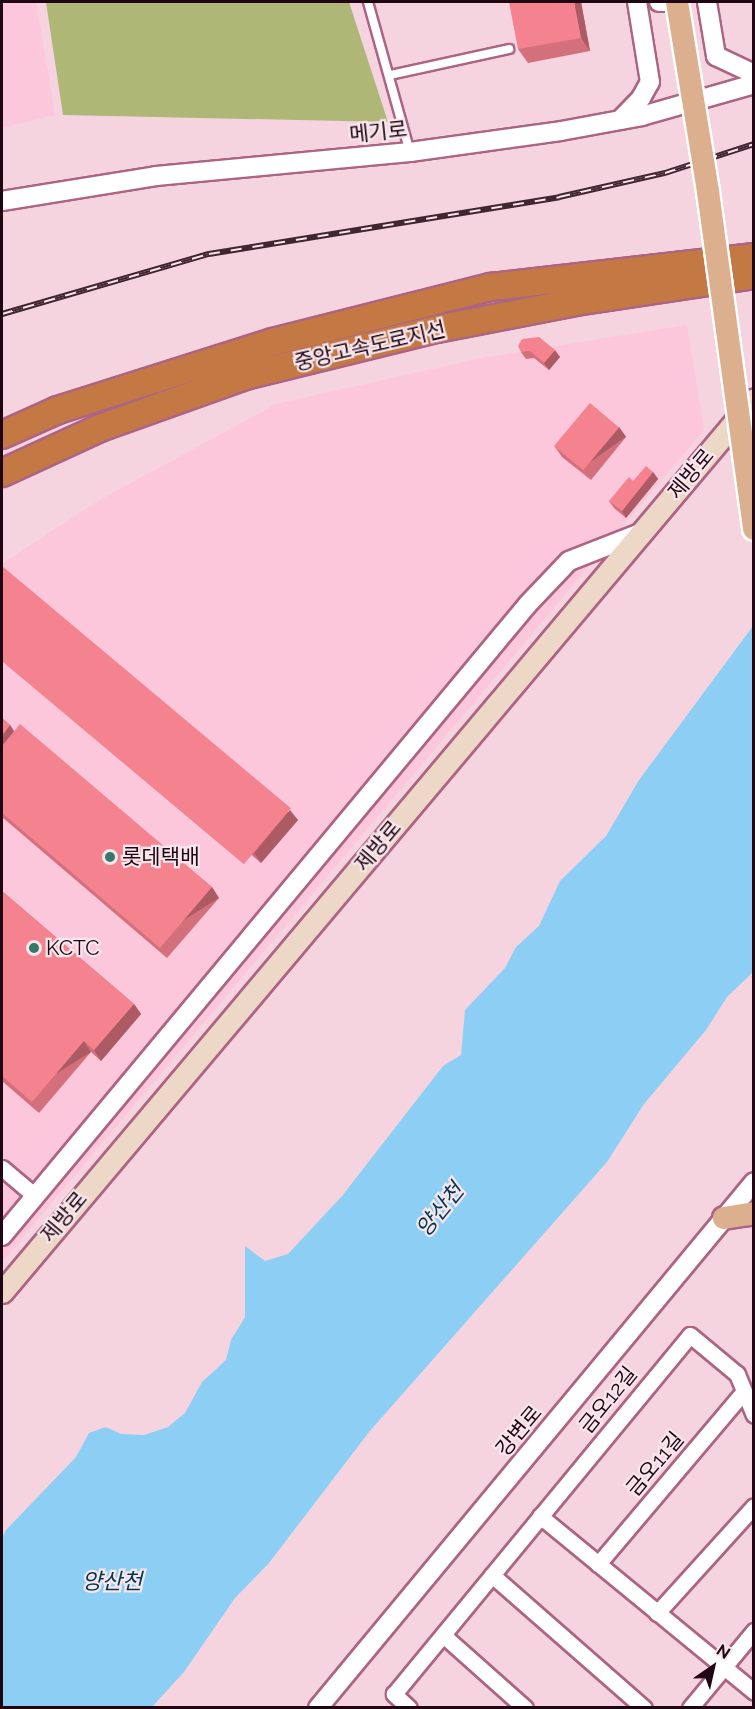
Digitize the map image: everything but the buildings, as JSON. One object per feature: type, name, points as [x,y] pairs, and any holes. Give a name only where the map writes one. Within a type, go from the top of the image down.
[{"type":"highway","name":"중앙고속도로지선","points":[[2,435],[58,410],[273,342],[491,287],[753,257]]},
{"type":"highway","name":"중앙고속도로지선","points":[[2,473],[100,428],[245,376],[437,329],[576,302],[753,275]]},
{"type":"main road","points":[[677,2],[708,192],[753,529]]},
{"type":"main road","name":"제방로","points":[[2,1292],[753,399]]},
{"type":"main road","points":[[724,1218],[753,1213]]},
{"type":"street","points":[[620,120],[641,98],[650,82],[637,2]]},
{"type":"street","points":[[659,2],[677,2]]},
{"type":"street","points":[[707,2],[716,56],[753,74]]},
{"type":"street","name":"메기로","points":[[2,201],[156,176],[410,152],[620,120],[753,84]]},
{"type":"street","points":[[2,1236],[528,604],[569,561],[643,532]]},
{"type":"street","points":[[2,1168],[35,1196]]},
{"type":"street","name":"강변로","points":[[323,1706],[753,1182]]},
{"type":"street","name":"금오12길","points":[[409,1707],[394,1694],[690,1335],[737,1374],[753,1415]]},
{"type":"street","name":"금오11길","points":[[598,1564],[744,1391]]},
{"type":"street","points":[[657,1613],[753,1506]]},
{"type":"street","points":[[540,1516],[753,1692]]},
{"type":"street","points":[[492,1575],[644,1707]]},
{"type":"street","points":[[690,1707],[753,1630]]},
{"type":"street","points":[[443,1635],[525,1707]]},
{"type":"lane","points":[[368,2],[410,152]]},
{"type":"lane","points":[[390,75],[509,49]]},
{"type":"shaded area","points":[[2,2],[36,2],[55,115],[2,128]]},
{"type":"shaded area","points":[[687,325],[704,430],[2,1262],[2,564],[98,501],[276,404],[482,358]]},
{"type":"green space","points":[[46,2],[349,2],[388,122],[63,115]]},
{"type":"water","name":"양산천","points":[[753,626],[753,972],[727,997],[706,1030],[644,1104],[607,1162],[369,1432],[269,1563],[235,1598],[184,1672],[152,1707],[2,1707],[2,1538],[6,1530],[76,1457],[89,1433],[106,1427],[121,1434],[144,1435],[168,1427],[185,1413],[202,1382],[226,1360],[231,1340],[245,1317],[245,1246],[265,1261],[288,1254],[342,1196],[443,1066],[461,1055],[465,1010],[505,968],[516,947],[539,926],[560,881],[606,836],[639,780]]},
{"type":"railway","points":[[2,314],[209,254],[559,197],[665,173],[754,144]]},
{"type":"place","name":"롯데택배","points":[[110,857]]},
{"type":"place","name":"KCTC","points":[[34,948]]}]
